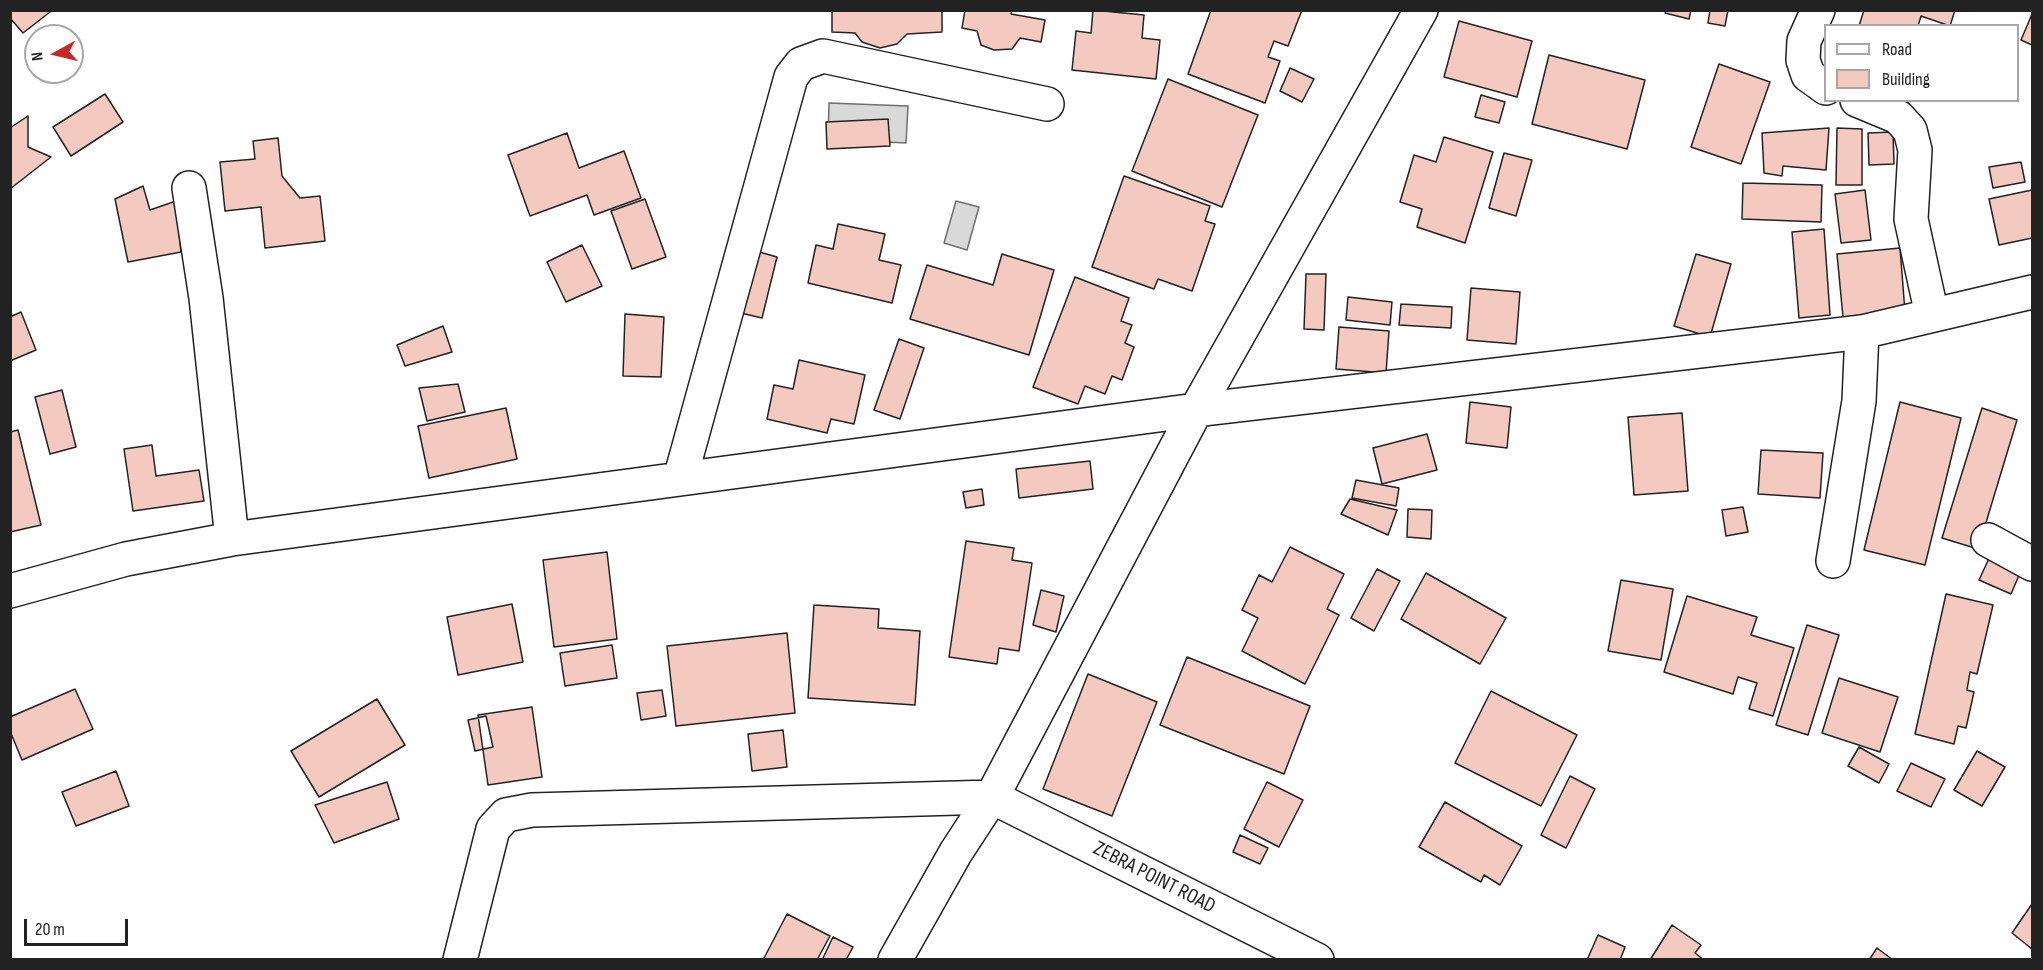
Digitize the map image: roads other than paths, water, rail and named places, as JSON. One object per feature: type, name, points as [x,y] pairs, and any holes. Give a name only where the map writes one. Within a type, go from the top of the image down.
[{"type":"street","points":[[895,960],[956,852],[992,797],[1196,410],[1421,10]]},
{"type":"street","points":[[1818,10],[1804,42],[1803,60],[1808,75],[1824,87]]},
{"type":"street","points":[[680,479],[791,77],[801,64],[824,56],[1047,104]]},
{"type":"street","points":[[1862,102],[1898,117],[1910,130],[1916,150],[1911,219],[1932,315]]},
{"type":"street","points":[[189,188],[206,298],[232,539]]},
{"type":"street","points":[[10,591],[126,559],[232,539],[1196,410],[1862,332],[2032,292]]},
{"type":"street","points":[[1833,561],[1859,401],[1862,332]]},
{"type":"street","points":[[1988,540],[2032,564]]},
{"type":"street","points":[[460,960],[493,829],[506,815],[532,810],[992,797]]},
{"type":"street","name":"ZEBRA POINT ROAD","points":[[992,797],[1317,960]]}]
